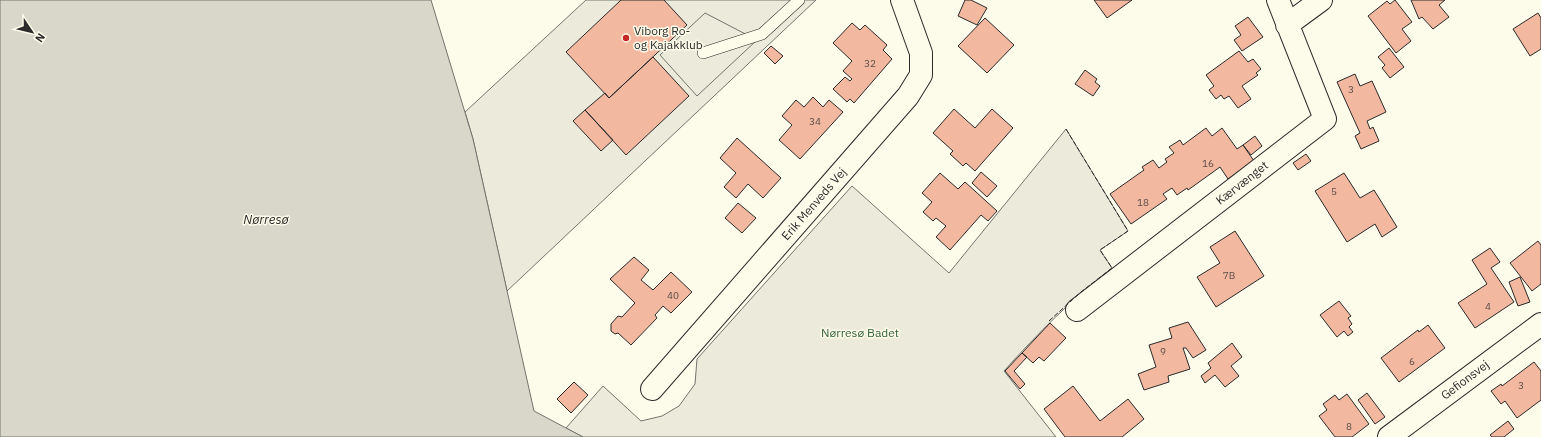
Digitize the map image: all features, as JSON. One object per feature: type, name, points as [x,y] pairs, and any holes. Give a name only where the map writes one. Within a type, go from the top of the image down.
[{"type":"street","name":"Erik Menveds Vej","points":[[652,389],[908,96],[921,75],[921,53],[902,0]]},
{"type":"street","name":"Kærvænget","points":[[1077,310],[1325,119],[1278,0]]},
{"type":"street","points":[[1287,24],[1321,0]]},
{"type":"street","name":"Gefionsvej","points":[[1389,437],[1541,324]]},
{"type":"lane","points":[[703,53],[762,34],[799,0]]},
{"type":"green space","points":[[586,0],[816,0],[507,291],[473,139],[465,112]]},
{"type":"green space","name":"Nørresø Badet","points":[[1066,129],[1128,231],[1100,250],[1112,268],[1056,317],[1004,371],[1056,437],[583,437],[566,428],[603,386],[641,421],[662,416],[679,406],[695,384],[697,359],[852,186],[949,273]]},
{"type":"shaded area","points":[[705,13],[757,40],[697,96],[660,55]]},
{"type":"water","name":"Nørresø","points":[[0,0],[431,0],[473,139],[534,411],[583,437],[0,437]]},
{"type":"building","name":"Viborg Ro- og Kajakklub","points":[[621,0],[664,0],[687,25],[609,98],[566,52]]},
{"type":"building","points":[[965,0],[971,0],[987,8],[977,25],[958,16]]},
{"type":"building","points":[[1094,0],[1132,0],[1107,18]]},
{"type":"building","points":[[1395,0],[1412,22],[1402,29],[1411,41],[1396,53],[1368,16],[1387,1],[1390,4]]},
{"type":"building","points":[[1411,0],[1445,0],[1439,5],[1449,17],[1433,29],[1422,17],[1419,19]]},
{"type":"building","points":[[1538,13],[1541,18],[1541,49],[1530,56],[1513,29]]},
{"type":"building","points":[[1248,17],[1263,37],[1242,51],[1234,40],[1241,35],[1235,26]]},
{"type":"building","points":[[985,18],[1014,45],[987,73],[958,46]]},
{"type":"building","points":[[852,23],[860,30],[865,25],[887,45],[883,50],[892,59],[854,103],[850,99],[847,102],[833,89],[845,77],[850,81],[852,79],[843,71],[852,61],[833,43]]},
{"type":"building","points":[[771,46],[783,56],[775,64],[764,53]]},
{"type":"building","points":[[1389,48],[1404,67],[1390,78],[1382,68],[1385,65],[1378,57]]},
{"type":"building","points":[[1239,51],[1248,62],[1253,59],[1261,69],[1256,73],[1258,75],[1242,86],[1251,99],[1238,108],[1229,96],[1224,99],[1221,95],[1216,99],[1209,90],[1214,86],[1206,75]]},
{"type":"building","points":[[653,57],[689,96],[626,155],[585,110],[605,93],[609,98]]},
{"type":"building","points":[[1085,70],[1097,79],[1095,82],[1100,86],[1093,96],[1075,84]]},
{"type":"building","points":[[1355,74],[1360,86],[1372,81],[1386,112],[1367,121],[1370,129],[1373,127],[1379,141],[1361,149],[1355,136],[1360,133],[1337,82]]},
{"type":"building","points":[[813,97],[823,107],[829,100],[843,112],[800,159],[779,140],[792,125],[782,116],[796,100],[804,107]]},
{"type":"building","points":[[954,109],[975,128],[992,109],[1013,128],[975,171],[966,163],[963,166],[950,154],[953,151],[933,133]]},
{"type":"building","points":[[585,110],[613,140],[601,151],[573,121]]},
{"type":"building","points":[[1206,128],[1212,136],[1222,128],[1237,149],[1243,145],[1254,161],[1228,179],[1220,167],[1188,190],[1187,188],[1177,195],[1172,188],[1163,194],[1167,199],[1131,224],[1110,194],[1144,170],[1142,167],[1153,160],[1159,168],[1167,162],[1165,159],[1174,153],[1169,147],[1180,140],[1183,145]]},
{"type":"building","points":[[1255,136],[1262,146],[1251,155],[1243,145]]},
{"type":"building","points":[[737,138],[781,178],[763,198],[748,184],[736,198],[724,187],[736,173],[720,158]]},
{"type":"building","points":[[1306,154],[1311,161],[1298,170],[1293,163]]},
{"type":"building","points":[[981,172],[997,186],[987,197],[972,183]]},
{"type":"building","points":[[940,173],[958,189],[965,182],[997,211],[988,221],[981,215],[950,250],[936,237],[946,226],[936,218],[933,221],[923,212],[932,202],[922,193]]},
{"type":"building","points":[[1344,173],[1360,198],[1374,190],[1397,227],[1382,237],[1375,224],[1347,242],[1315,191]]},
{"type":"building","points":[[738,203],[756,218],[742,233],[725,218]]},
{"type":"building","points":[[1235,231],[1264,276],[1216,307],[1197,277],[1220,263],[1210,247]]},
{"type":"building","points":[[1538,241],[1541,245],[1541,284],[1532,291],[1510,263]]},
{"type":"building","points":[[1490,248],[1500,262],[1491,268],[1514,302],[1475,328],[1458,303],[1487,284],[1472,260]]},
{"type":"building","points":[[634,257],[649,270],[641,280],[653,290],[671,272],[692,292],[671,313],[663,306],[655,315],[657,318],[631,345],[618,333],[615,334],[611,331],[611,324],[618,316],[622,317],[635,303],[610,279]]},
{"type":"building","points":[[1520,277],[1530,302],[1518,306],[1509,282]]},
{"type":"building","points":[[1339,301],[1351,316],[1348,318],[1352,324],[1349,327],[1353,332],[1348,336],[1344,331],[1337,337],[1320,315]]},
{"type":"building","points":[[1188,322],[1206,350],[1193,358],[1186,348],[1183,348],[1190,369],[1168,376],[1169,382],[1144,390],[1138,374],[1156,367],[1149,345],[1172,338],[1169,328]]},
{"type":"building","points":[[1050,323],[1066,338],[1044,361],[1039,357],[1033,363],[1022,353]]},
{"type":"building","points":[[1428,325],[1445,348],[1399,382],[1381,358],[1418,330],[1419,332]]},
{"type":"building","points":[[1232,343],[1242,357],[1231,366],[1239,376],[1225,387],[1215,375],[1205,383],[1201,376],[1211,368],[1208,363]]},
{"type":"building","points":[[1022,353],[1027,357],[1014,371],[1025,384],[1020,389],[1005,371]]},
{"type":"building","points":[[1534,362],[1541,371],[1541,400],[1517,418],[1505,401],[1501,404],[1491,391],[1501,384],[1502,386]]},
{"type":"building","points":[[574,382],[588,395],[571,413],[557,399]]},
{"type":"building","points":[[1073,386],[1100,421],[1128,399],[1144,419],[1122,437],[1065,437],[1044,409]]},
{"type":"building","points":[[1367,393],[1385,417],[1375,424],[1358,400]]},
{"type":"building","points":[[1347,394],[1369,424],[1352,437],[1335,437],[1319,416],[1327,410],[1323,404],[1335,395],[1339,400]]},
{"type":"building","points":[[1508,421],[1514,429],[1504,437],[1492,437],[1490,435]]},
{"type":"fence","points":[[1049,321],[1081,292],[1112,268],[1100,250],[1128,231],[1066,129]]},
{"type":"place","name":"Viborg Ro- og Kajakklub","points":[[626,38]]}]
